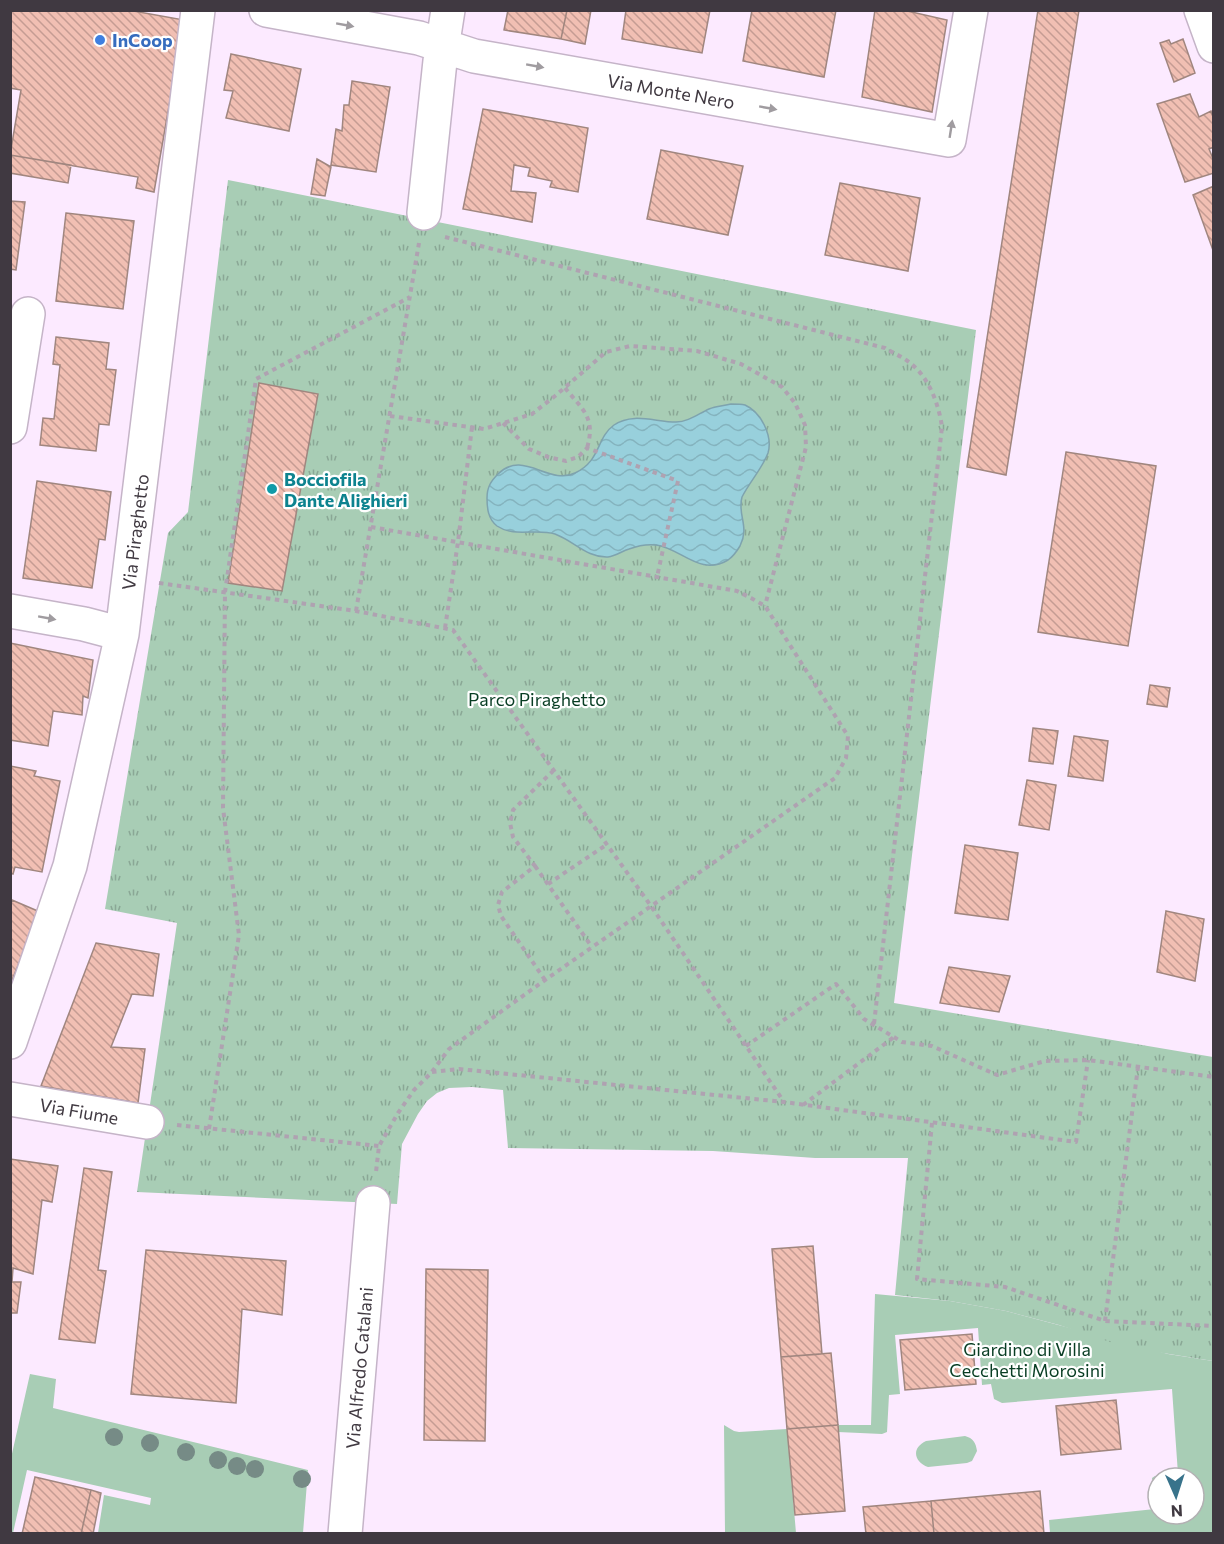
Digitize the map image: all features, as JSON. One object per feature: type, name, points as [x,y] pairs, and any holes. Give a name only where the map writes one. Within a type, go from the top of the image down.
[{"type":"street","name":"Via Monte Nero","points":[[266,10],[419,38],[474,56],[949,140],[971,10]]},
{"type":"street","points":[[423,222],[442,45],[448,10]]},
{"type":"street","points":[[1201,10],[1214,46]]},
{"type":"street","name":"Via Piraghetto","points":[[10,1042],[70,866],[122,634],[196,26]]},
{"type":"street","points":[[10,427],[28,314]]},
{"type":"street","points":[[10,611],[84,624],[122,634]]},
{"type":"street","name":"Via Fiume","points":[[10,1099],[147,1122]]},
{"type":"street","name":"Via Alfredo Catalani","points":[[345,1533],[373,1203]]},
{"type":"path","points":[[356,611],[423,222],[885,348],[912,363],[928,384],[940,412],[942,427],[874,1024]]},
{"type":"path","points":[[209,1129],[239,935],[223,808],[225,591],[256,379],[410,297]]},
{"type":"path","points":[[390,416],[484,429],[532,414],[606,352],[630,346],[697,351],[741,364],[782,387],[795,403],[805,425],[806,447],[765,606]]},
{"type":"path","points":[[503,423],[529,450],[566,461],[578,457],[587,448],[590,428],[588,415],[565,388]]},
{"type":"path","points":[[445,629],[472,427]]},
{"type":"path","points":[[587,448],[678,481],[657,577]]},
{"type":"path","points":[[371,527],[737,591],[765,606],[848,736],[846,758],[835,778],[449,1049],[431,1073],[414,1090],[379,1146],[373,1203]]},
{"type":"path","points":[[129,580],[225,591],[356,611],[453,630],[651,906],[784,1102]]},
{"type":"path","points":[[553,771],[513,810],[510,823],[513,837],[592,947]]},
{"type":"path","points":[[548,884],[606,845]]},
{"type":"path","points":[[536,866],[502,892],[498,905],[501,916],[545,980]]},
{"type":"path","points":[[746,1046],[836,984],[864,1019],[902,1042],[933,1046],[998,1075],[1045,1061],[1088,1060],[1214,1077]]},
{"type":"path","points":[[803,1105],[894,1037]]},
{"type":"path","points":[[431,1073],[459,1069],[784,1102],[1076,1142],[1088,1060]]},
{"type":"path","points":[[1105,1321],[1138,1067]]},
{"type":"path","points":[[147,1122],[379,1146]]},
{"type":"path","points":[[932,1123],[917,1279],[1005,1287],[1105,1321],[1214,1326]]},
{"type":"green space","name":"Parco Piraghetto","points":[[228,180],[976,330],[894,1003],[1213,1057],[1213,1361],[1125,1347],[1059,1325],[1006,1311],[950,1301],[895,1295],[908,1158],[815,1158],[713,1151],[508,1148],[503,1090],[472,1087],[449,1088],[437,1093],[427,1101],[402,1144],[397,1204],[137,1192],[177,923],[105,909],[168,533],[188,512]]},
{"type":"green space","name":"Giardino di Villa Cecchetti Morosini","points":[[875,1294],[950,1301],[1006,1311],[1168,1354],[1213,1361],[1213,1533],[1050,1533],[1049,1520],[1146,1510],[1146,1526],[1206,1526],[1206,1466],[1177,1466],[1172,1389],[1002,1403],[994,1399],[991,1384],[982,1385],[978,1328],[895,1335],[900,1394],[889,1395],[887,1432],[882,1434],[838,1432],[838,1425],[871,1425]]},
{"type":"green space","points":[[30,1374],[56,1379],[53,1408],[308,1470],[303,1533],[98,1533],[104,1495],[150,1505],[151,1498],[27,1470],[13,1533],[11,1533],[11,1458]]},
{"type":"green space","points":[[724,1425],[739,1432],[787,1429],[796,1533],[725,1533]]},
{"type":"green space","points":[[965,1436],[976,1446],[977,1451],[972,1461],[928,1467],[917,1458],[918,1447],[926,1441]]},
{"type":"water","points":[[731,404],[745,405],[756,413],[767,432],[769,446],[763,464],[742,497],[743,539],[736,552],[728,560],[718,564],[700,564],[665,547],[653,545],[635,547],[608,557],[600,557],[548,532],[504,530],[497,526],[490,517],[487,502],[489,487],[498,474],[507,467],[526,466],[565,476],[575,473],[590,462],[608,430],[621,421],[636,418],[680,422],[712,408]]},
{"type":"building","points":[[10,10],[128,10],[184,20],[154,192],[136,188],[138,177],[10,155],[21,90],[10,88]]},
{"type":"building","points":[[508,10],[567,10],[561,39],[504,30]]},
{"type":"building","points":[[567,10],[591,10],[585,44],[561,39]]},
{"type":"building","points":[[626,10],[710,10],[702,53],[622,39]]},
{"type":"building","points":[[752,10],[836,10],[824,77],[743,61]]},
{"type":"building","points":[[875,10],[903,10],[947,20],[932,112],[862,97]]},
{"type":"building","points":[[1038,10],[1079,10],[1006,475],[967,467]]},
{"type":"building","points":[[1183,39],[1195,73],[1174,82],[1160,43],[1169,40],[1171,44]]},
{"type":"building","points":[[231,54],[301,69],[289,131],[226,118],[233,91],[224,90]]},
{"type":"building","points":[[352,81],[390,87],[376,172],[331,165],[336,129],[342,131],[344,105],[349,105]]},
{"type":"building","points":[[1190,94],[1199,117],[1211,111],[1214,120],[1214,147],[1209,149],[1214,161],[1214,173],[1185,182],[1157,104]]},
{"type":"building","points":[[483,109],[588,128],[578,192],[550,187],[552,181],[528,176],[530,168],[514,165],[511,191],[536,193],[532,222],[463,209]]},
{"type":"building","points":[[661,150],[743,166],[728,235],[647,219]]},
{"type":"building","points":[[10,155],[71,165],[68,183],[10,173]]},
{"type":"building","points":[[317,159],[331,167],[325,196],[311,194]]},
{"type":"building","points":[[840,183],[920,198],[908,271],[825,255]]},
{"type":"building","points":[[1214,186],[1214,253],[1193,195]]},
{"type":"building","points":[[10,201],[25,202],[16,270],[10,269]]},
{"type":"building","points":[[66,213],[134,221],[123,309],[56,301]]},
{"type":"building","points":[[56,337],[109,343],[106,369],[116,370],[109,425],[99,424],[96,451],[40,445],[43,418],[54,419],[60,365],[53,364]]},
{"type":"building","name":"Bocciofila Dante Alighieri","points":[[259,383],[318,394],[282,591],[228,583]]},
{"type":"building","points":[[1066,452],[1156,466],[1128,646],[1038,632]]},
{"type":"building","points":[[37,481],[111,492],[105,540],[99,539],[92,588],[23,578]]},
{"type":"building","points":[[10,643],[93,660],[88,698],[83,696],[82,715],[53,711],[48,746],[10,740]]},
{"type":"building","points":[[1150,685],[1170,688],[1167,707],[1147,704]]},
{"type":"building","points":[[1033,728],[1058,731],[1053,764],[1029,761]]},
{"type":"building","points":[[1074,736],[1108,741],[1103,781],[1068,776]]},
{"type":"building","points":[[10,766],[36,771],[34,776],[60,781],[42,872],[15,867],[13,874],[10,873]]},
{"type":"building","points":[[1027,780],[1056,785],[1049,830],[1019,825]]},
{"type":"building","points":[[965,845],[1018,853],[1008,920],[955,913]]},
{"type":"building","points":[[12,900],[40,912],[10,985],[10,905]]},
{"type":"building","points":[[1166,911],[1204,919],[1195,981],[1157,972]]},
{"type":"building","points":[[96,943],[159,954],[153,996],[132,994],[111,1047],[145,1049],[138,1103],[41,1086]]},
{"type":"building","points":[[949,967],[1010,976],[999,1012],[940,1003]]},
{"type":"building","points":[[10,1159],[58,1166],[52,1202],[42,1200],[33,1274],[13,1268],[12,1282],[21,1282],[17,1313],[10,1313]]},
{"type":"building","points":[[84,1168],[112,1172],[98,1270],[106,1271],[95,1343],[59,1339]]},
{"type":"building","points":[[813,1246],[822,1354],[781,1357],[772,1249]]},
{"type":"building","points":[[146,1250],[286,1261],[282,1315],[242,1309],[236,1403],[131,1394]]},
{"type":"building","points":[[426,1269],[488,1270],[485,1441],[424,1440]]},
{"type":"building","points":[[972,1334],[976,1384],[905,1390],[900,1340]]},
{"type":"building","points":[[831,1353],[838,1425],[787,1429],[781,1357]]},
{"type":"building","points":[[1116,1400],[1121,1449],[1061,1455],[1056,1406]]},
{"type":"building","points":[[838,1425],[845,1511],[795,1515],[787,1429]]},
{"type":"building","points":[[35,1477],[91,1490],[81,1534],[22,1534]]},
{"type":"building","points":[[91,1490],[101,1493],[93,1534],[81,1534]]},
{"type":"building","points":[[1040,1491],[1044,1534],[934,1534],[931,1501]]},
{"type":"building","points":[[931,1501],[934,1534],[866,1534],[863,1507]]},
{"type":"place","name":"InCoop","points":[[100,40]]},
{"type":"place","name":"Bocciofila Dante Alighieri","points":[[272,489]]}]
